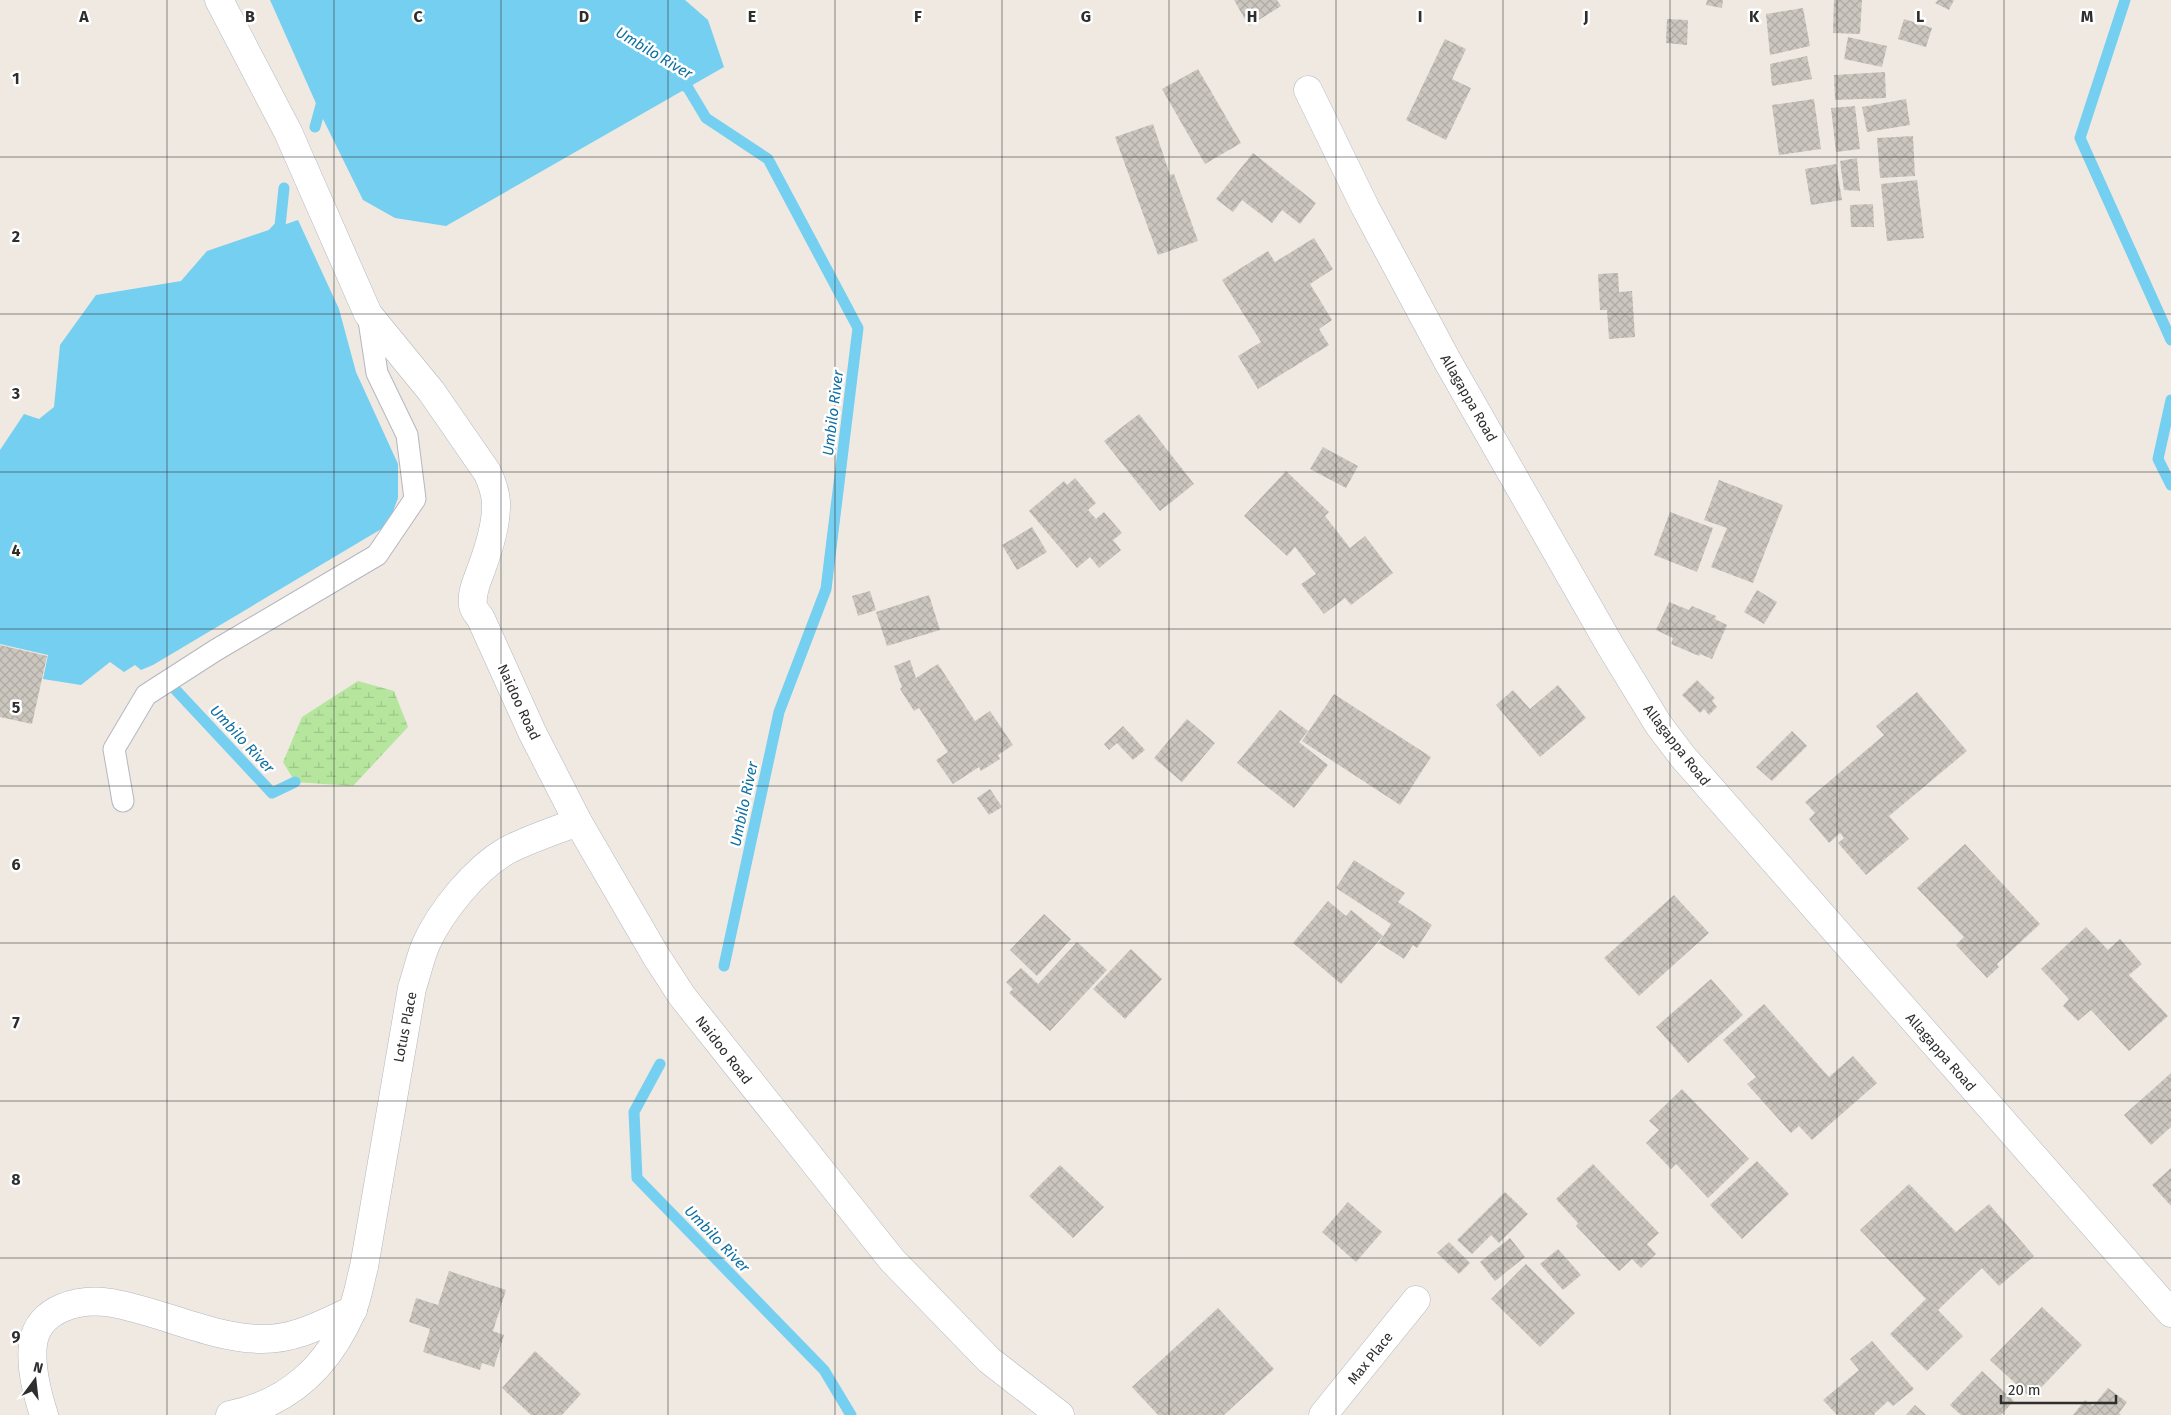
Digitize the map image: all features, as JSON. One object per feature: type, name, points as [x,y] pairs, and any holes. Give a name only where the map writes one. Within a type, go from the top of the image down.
[{"type":"street","name":"Naidoo Road","points":[[219,0],[288,132],[368,314],[431,390],[487,472],[493,486],[496,504],[483,565],[474,589],[474,610],[481,618],[532,732],[578,822],[656,956],[682,996],[892,1260],[990,1360],[1060,1415]]},
{"type":"street","name":"Allagappa Road","points":[[1308,90],[1365,207],[1448,362],[1611,647],[1658,724],[1683,757],[2171,1313]]},
{"type":"street","name":"Lotus Place","points":[[230,1415],[268,1404],[310,1376],[328,1356],[352,1310],[364,1267],[412,988],[426,944],[447,909],[479,873],[504,852],[578,822]]},
{"type":"street","name":"Max Place","points":[[1323,1415],[1416,1300]]},
{"type":"street","points":[[44,1415],[34,1371],[33,1344],[40,1326],[52,1314],[64,1306],[82,1303],[111,1303],[235,1337],[262,1339],[294,1336],[352,1310]]},
{"type":"lane","points":[[123,801],[114,749],[146,695],[216,650],[377,555],[415,499],[407,435],[377,373],[368,314]]},
{"type":"green space","points":[[358,681],[394,691],[408,727],[353,786],[295,782],[283,762],[302,717]]},
{"type":"water","points":[[270,0],[685,0],[708,20],[724,67],[446,226],[395,218],[363,200],[323,119]]},
{"type":"water","points":[[298,220],[339,309],[356,372],[398,464],[398,498],[388,525],[153,665],[141,670],[135,665],[124,672],[110,662],[81,685],[43,679],[48,655],[0,644],[0,450],[24,414],[39,419],[54,407],[60,345],[96,295],[181,281],[207,251]]},
{"type":"building","points":[[1234,0],[1277,0],[1281,6],[1249,26]]},
{"type":"building","points":[[1707,0],[1723,0],[1722,8],[1706,5]]},
{"type":"building","points":[[1834,0],[1862,0],[1860,34],[1833,33]]},
{"type":"building","points":[[1938,0],[1954,0],[1949,10],[1935,3]]},
{"type":"building","points":[[1803,8],[1810,46],[1770,55],[1766,14]]},
{"type":"building","points":[[1667,19],[1688,20],[1687,45],[1666,43]]},
{"type":"building","points":[[1904,19],[1932,28],[1926,47],[1898,39]]},
{"type":"building","points":[[1848,37],[1887,46],[1882,67],[1844,59]]},
{"type":"building","points":[[1445,39],[1466,49],[1452,79],[1471,88],[1446,140],[1406,120]]},
{"type":"building","points":[[1807,56],[1812,79],[1772,86],[1770,64]]},
{"type":"building","points":[[1198,69],[1241,143],[1205,164],[1162,89]]},
{"type":"building","points":[[1885,72],[1886,98],[1835,100],[1834,75]]},
{"type":"building","points":[[1814,99],[1821,149],[1779,155],[1772,105]]},
{"type":"building","points":[[1906,99],[1910,125],[1867,132],[1862,107]]},
{"type":"building","points":[[1855,106],[1860,149],[1836,152],[1831,108]]},
{"type":"building","points":[[1153,124],[1170,175],[1174,174],[1198,241],[1158,255],[1115,137]]},
{"type":"building","points":[[1913,136],[1915,176],[1880,178],[1877,138]]},
{"type":"building","points":[[1253,153],[1316,203],[1300,224],[1282,210],[1272,223],[1242,200],[1233,212],[1216,199]]},
{"type":"building","points":[[1857,158],[1860,191],[1844,190],[1840,161]]},
{"type":"building","points":[[1836,164],[1842,200],[1811,205],[1805,169]]},
{"type":"building","points":[[1917,180],[1924,238],[1887,241],[1881,184]]},
{"type":"building","points":[[1873,204],[1874,227],[1851,227],[1850,205]]},
{"type":"building","points":[[1314,238],[1333,269],[1310,284],[1332,320],[1319,329],[1329,345],[1258,389],[1238,356],[1261,342],[1222,280],[1268,251],[1275,262]]},
{"type":"building","points":[[1618,273],[1619,292],[1632,291],[1635,337],[1609,339],[1607,310],[1600,310],[1598,274]]},
{"type":"building","points":[[1139,414],[1194,484],[1160,511],[1104,441]]},
{"type":"building","points":[[1323,447],[1358,466],[1346,488],[1310,469]]},
{"type":"building","points":[[1286,471],[1329,512],[1325,516],[1350,548],[1365,536],[1393,573],[1351,605],[1345,598],[1324,614],[1301,584],[1316,574],[1295,547],[1287,556],[1244,516]]},
{"type":"building","points":[[1075,478],[1096,503],[1088,510],[1096,519],[1104,512],[1122,533],[1113,540],[1121,550],[1099,568],[1090,557],[1077,568],[1029,511],[1064,481],[1067,485]]},
{"type":"building","points":[[1719,480],[1783,505],[1753,583],[1711,567],[1727,528],[1704,520]]},
{"type":"building","points":[[1670,512],[1713,528],[1697,572],[1654,555]]},
{"type":"building","points":[[1032,527],[1047,552],[1017,570],[1002,545]]},
{"type":"building","points":[[1757,590],[1777,602],[1764,624],[1744,612]]},
{"type":"building","points":[[870,591],[876,610],[858,616],[852,596]]},
{"type":"building","points":[[929,595],[940,630],[887,646],[876,612]]},
{"type":"building","points":[[1669,602],[1689,610],[1692,606],[1716,616],[1715,619],[1727,625],[1712,659],[1700,654],[1699,656],[1671,644],[1673,638],[1656,630]]},
{"type":"building","points":[[0,645],[47,656],[32,724],[0,717]]},
{"type":"building","points":[[910,660],[916,678],[938,664],[975,721],[990,711],[1013,745],[998,755],[1000,759],[981,771],[979,767],[953,784],[936,760],[948,752],[919,708],[914,711],[900,689],[902,687],[894,666]]},
{"type":"building","points":[[1697,680],[1715,698],[1712,701],[1717,707],[1709,715],[1704,709],[1700,713],[1682,695]]},
{"type":"building","points":[[1558,685],[1586,718],[1540,757],[1496,705],[1513,690],[1530,709]]},
{"type":"building","points":[[1917,692],[1967,751],[1889,816],[1909,839],[1866,875],[1838,843],[1844,838],[1840,833],[1829,843],[1809,819],[1815,813],[1805,802],[1884,735],[1876,726]]},
{"type":"building","points":[[1334,694],[1431,757],[1400,805],[1302,741]]},
{"type":"building","points":[[1280,710],[1308,731],[1299,742],[1328,765],[1294,808],[1237,763]]},
{"type":"building","points":[[1187,719],[1215,743],[1182,782],[1154,758]]},
{"type":"building","points":[[1123,726],[1145,750],[1133,760],[1117,743],[1109,750],[1104,744]]},
{"type":"building","points":[[1792,731],[1807,746],[1772,781],[1756,767]]},
{"type":"building","points":[[990,789],[1002,807],[989,815],[977,798]]},
{"type":"building","points":[[1965,844],[2040,924],[1997,964],[1999,967],[1987,978],[1956,945],[1964,937],[1917,888]]},
{"type":"building","points":[[1354,860],[1405,893],[1398,902],[1432,925],[1417,948],[1413,945],[1404,959],[1379,943],[1391,924],[1336,888]]},
{"type":"building","points":[[1674,895],[1709,933],[1639,996],[1604,958]]},
{"type":"building","points":[[1328,901],[1346,916],[1351,910],[1383,936],[1341,984],[1293,943]]},
{"type":"building","points":[[1044,914],[1071,939],[1037,976],[1010,950]]},
{"type":"building","points":[[2086,927],[2108,950],[2120,939],[2142,964],[2129,975],[2168,1016],[2129,1051],[2091,1010],[2078,1021],[2063,1006],[2069,999],[2041,969]]},
{"type":"building","points":[[1077,942],[1107,970],[1050,1031],[1009,993],[1013,989],[1006,982],[1021,968],[1038,984]]},
{"type":"building","points":[[1131,949],[1162,979],[1125,1019],[1093,989]]},
{"type":"building","points":[[1711,979],[1743,1015],[1688,1063],[1656,1027]]},
{"type":"building","points":[[1764,1004],[1829,1077],[1853,1056],[1877,1083],[1812,1140],[1799,1126],[1791,1133],[1747,1084],[1756,1077],[1723,1040]]},
{"type":"building","points":[[2171,1073],[2171,1127],[2151,1145],[2124,1115]]},
{"type":"building","points":[[1682,1089],[1749,1159],[1708,1198],[1676,1164],[1671,1169],[1646,1143],[1659,1130],[1649,1121]]},
{"type":"building","points":[[1757,1161],[1789,1194],[1742,1239],[1710,1205]]},
{"type":"building","points":[[1593,1164],[1659,1233],[1647,1244],[1656,1254],[1641,1268],[1632,1259],[1619,1271],[1576,1226],[1578,1223],[1556,1199]]},
{"type":"building","points":[[1060,1165],[1104,1207],[1073,1238],[1029,1196]]},
{"type":"building","points":[[2171,1168],[2171,1206],[2152,1185]]},
{"type":"building","points":[[1909,1184],[1956,1232],[1989,1204],[2034,1256],[1999,1286],[1982,1268],[1938,1310],[1963,1336],[1927,1371],[1890,1334],[1926,1299],[1860,1230]]},
{"type":"building","points":[[1505,1192],[1528,1214],[1499,1243],[1491,1235],[1472,1254],[1457,1240]]},
{"type":"building","points":[[1348,1202],[1382,1232],[1356,1262],[1322,1232]]},
{"type":"building","points":[[1510,1238],[1525,1257],[1495,1281],[1480,1262]]},
{"type":"building","points":[[1449,1242],[1470,1263],[1459,1274],[1437,1253]]},
{"type":"building","points":[[1558,1249],[1581,1275],[1563,1290],[1540,1264]]},
{"type":"building","points":[[1526,1264],[1575,1313],[1540,1347],[1491,1299]]},
{"type":"building","points":[[449,1271],[506,1290],[493,1331],[504,1335],[494,1367],[482,1363],[480,1370],[423,1352],[430,1329],[409,1322],[416,1298],[438,1305]]},
{"type":"building","points":[[2042,1307],[2082,1345],[2031,1398],[1990,1360]]},
{"type":"building","points":[[1218,1308],[1274,1369],[1224,1415],[1158,1415],[1132,1387]]},
{"type":"building","points":[[1872,1341],[1914,1389],[1893,1406],[1888,1401],[1875,1415],[1837,1415],[1823,1400],[1859,1370],[1850,1359]]},
{"type":"building","points":[[535,1351],[581,1394],[562,1415],[531,1415],[502,1388]]},
{"type":"building","points":[[1982,1371],[2014,1401],[2001,1415],[1961,1415],[1950,1405]]},
{"type":"building","points":[[2108,1388],[2127,1402],[2119,1413],[2121,1415],[2073,1415],[2085,1400],[2093,1406]]},
{"type":"building","points":[[1915,1405],[1926,1415],[1906,1415]]},
{"type":"waterway","points":[[2125,0],[2080,138],[2171,340]]},
{"type":"waterway","name":"Umbilo River","points":[[676,81],[688,88],[706,118],[768,159],[858,328],[826,589],[779,712],[724,966]]},
{"type":"waterway","points":[[315,127],[323,98]]},
{"type":"waterway","points":[[270,237],[280,226],[284,188]]},
{"type":"waterway","points":[[2171,400],[2158,459],[2171,485]]},
{"type":"waterway","name":"Umbilo River","points":[[173,687],[272,793],[295,782]]},
{"type":"waterway","name":"Umbilo River","points":[[660,1064],[634,1112],[637,1178],[824,1370],[851,1415]]}]
